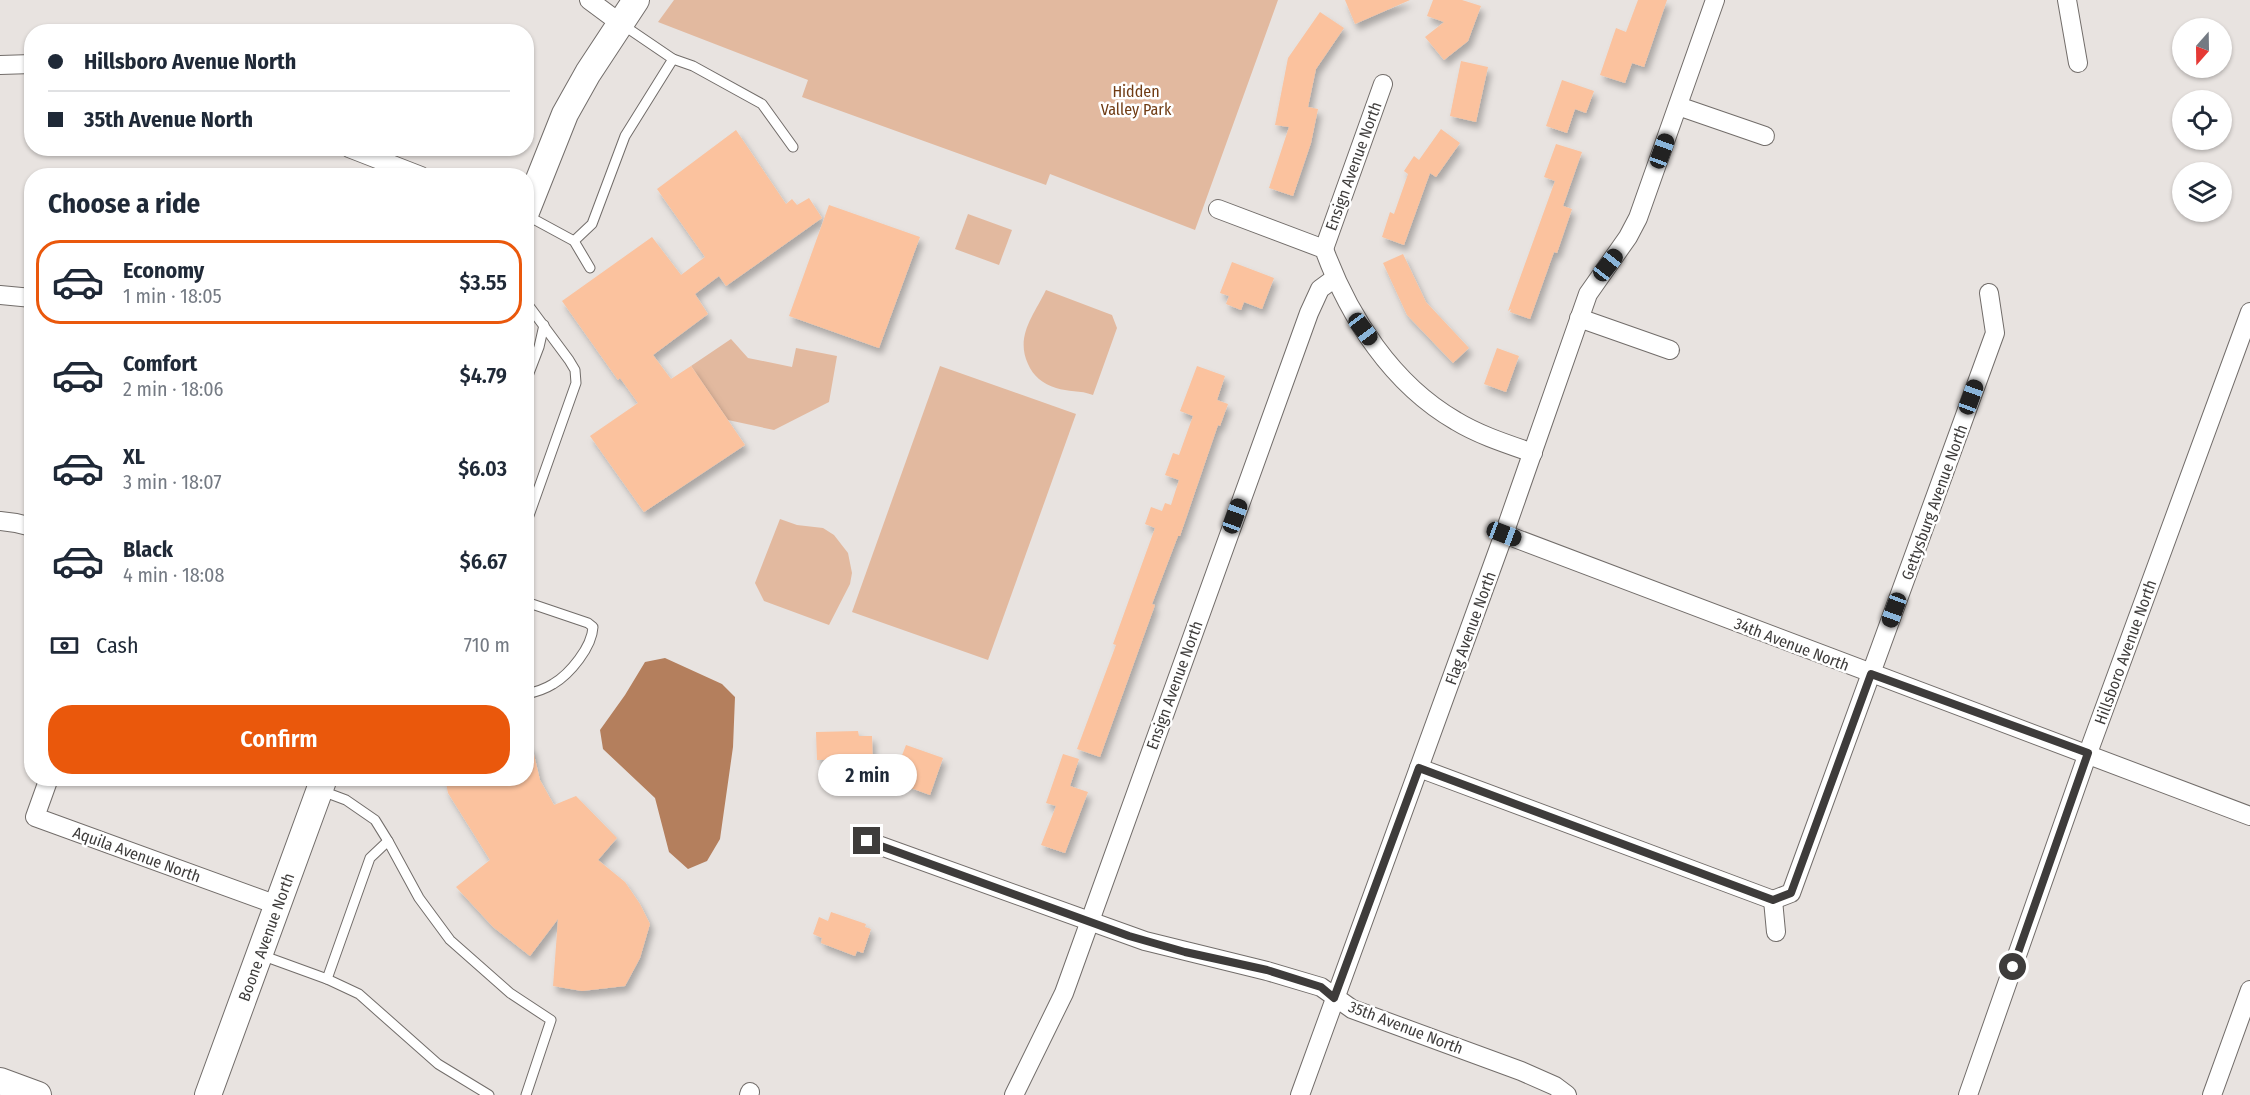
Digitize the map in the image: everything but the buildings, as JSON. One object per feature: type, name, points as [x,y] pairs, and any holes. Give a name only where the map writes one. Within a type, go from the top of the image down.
[{"type":"street","points":[[589,0],[620,23]]},
{"type":"street","points":[[534,193],[565,114],[588,73],[636,0]]},
{"type":"street","name":"Flag Avenue North","points":[[1300,1095],[1504,534],[1588,294],[1628,237],[1638,218],[1715,0]]},
{"type":"street","points":[[2067,0],[2078,63]]},
{"type":"street","points":[[0,65],[24,64]]},
{"type":"street","name":"Ensign Avenue North","points":[[1324,249],[1383,84]]},
{"type":"street","points":[[1678,106],[1765,136]]},
{"type":"street","points":[[369,156],[400,168]]},
{"type":"street","points":[[1218,209],[1324,249],[1335,278],[1363,329],[1389,364],[1419,396],[1456,422],[1533,453]]},
{"type":"street","name":"Ensign Avenue North","points":[[1014,1095],[1064,993],[1309,313],[1320,290],[1335,278]]},
{"type":"street","name":"Gettysburg Avenue North","points":[[1773,900],[1791,893],[1995,333],[1989,293]]},
{"type":"street","points":[[0,296],[24,298]]},
{"type":"street","name":"Hillsboro Avenue North","points":[[1968,1095],[2088,753],[2243,353],[2250,312]]},
{"type":"street","points":[[1579,318],[1670,350]]},
{"type":"street","points":[[0,521],[24,524]]},
{"type":"street","name":"34th Avenue North","points":[[1504,534],[2250,816]]},
{"type":"street","points":[[1419,768],[1773,900],[1776,932]]},
{"type":"street","name":"Aquila Avenue North","points":[[46,786],[35,817],[277,905]]},
{"type":"street","name":"Boone Avenue North","points":[[208,1095],[322,786]]},
{"type":"street","name":"35th Avenue North","points":[[867,841],[1145,941],[1267,970],[1321,987],[1334,998],[1352,1008],[1521,1071],[1555,1086],[1567,1095]]},
{"type":"street","points":[[2212,1095],[2250,990]]},
{"type":"street","points":[[0,1081],[38,1095]]},
{"type":"lane","points":[[620,23],[673,59],[693,66],[762,104],[793,147]]},
{"type":"lane","points":[[574,241],[591,224],[625,136],[673,59]]},
{"type":"lane","points":[[534,218],[574,241],[590,268]]},
{"type":"lane","points":[[534,312],[575,370],[576,383],[534,501]]},
{"type":"lane","points":[[534,360],[544,325]]},
{"type":"lane","points":[[534,605],[588,623],[593,627],[589,642],[569,671],[556,683],[534,692]]},
{"type":"lane","points":[[324,786],[375,820],[418,898],[450,940],[510,993],[551,1020],[526,1095]]},
{"type":"lane","points":[[327,979],[370,858],[388,840]]},
{"type":"lane","points":[[259,954],[360,994],[438,1064],[489,1095]]},
{"type":"green space","name":"Hidden Valley Park","points":[[674,0],[1278,0],[1195,230],[1050,174],[1046,185],[802,97],[808,80],[658,22]]},
{"type":"green space","points":[[968,214],[1012,230],[999,265],[955,249]]},
{"type":"green space","points":[[1046,290],[1112,315],[1117,328],[1093,395],[1047,384],[1036,376],[1028,364],[1025,354],[1025,335]]},
{"type":"green space","points":[[731,339],[748,358],[792,367],[796,348],[837,356],[829,402],[774,430],[728,420],[691,366]]},
{"type":"green space","points":[[940,366],[1076,414],[988,660],[852,612]]},
{"type":"green space","points":[[780,519],[797,525],[823,528],[834,535],[848,553],[852,573],[850,584],[829,625],[764,601],[755,583]]},
{"type":"shaded area","points":[[665,658],[722,684],[735,697],[733,747],[720,839],[707,861],[688,869],[669,852],[655,798],[603,749],[600,730],[645,662]]},
{"type":"route","points":[[867,841],[1129,936],[1185,952],[1267,970],[1321,987],[1334,998],[1419,768],[1773,900],[1791,893],[1871,674],[2088,753],[2013,967]]}]
